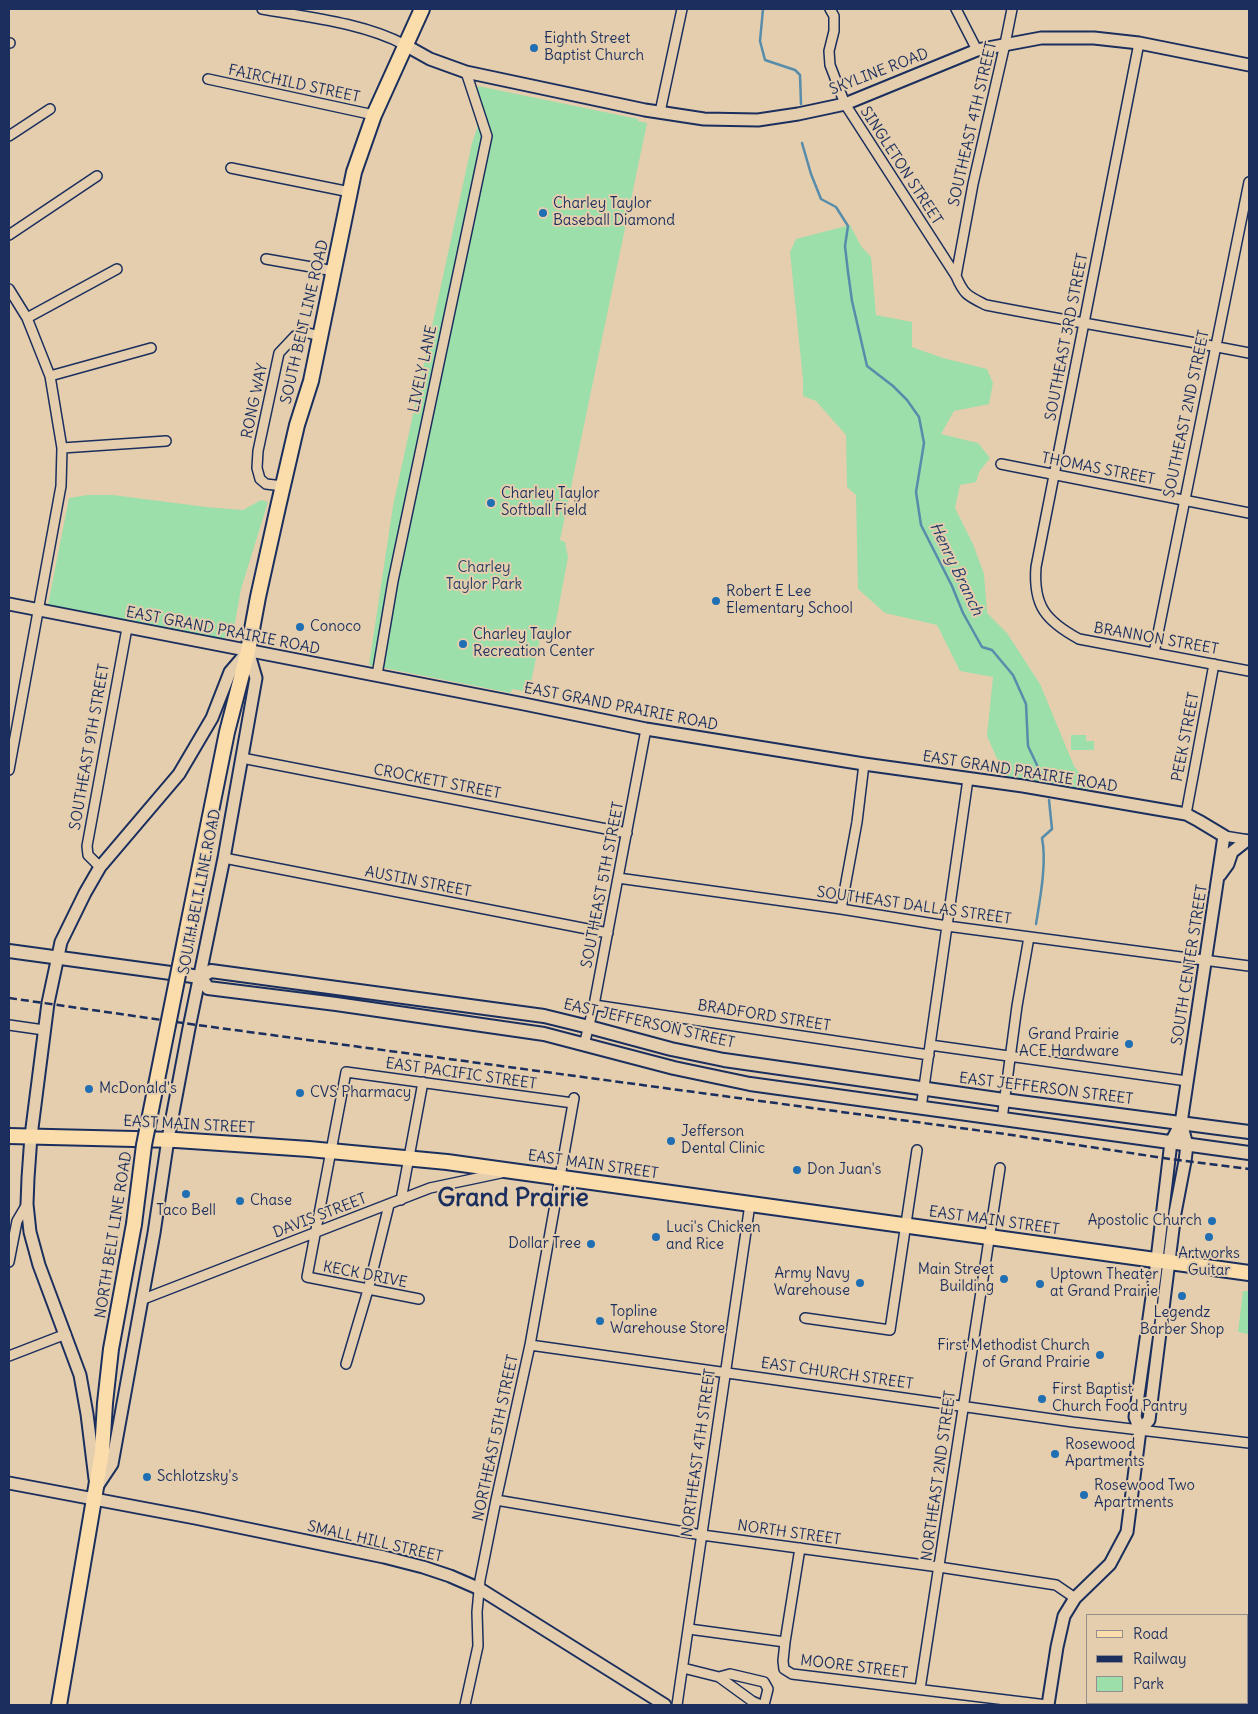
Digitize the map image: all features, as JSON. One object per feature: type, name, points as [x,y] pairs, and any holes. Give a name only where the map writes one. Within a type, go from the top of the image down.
[{"type":"main road","name":"SOUTH BELT LINE ROAD","points":[[187,930],[227,732],[248,651],[258,596],[297,425],[311,381],[354,172],[374,115],[422,9]]},
{"type":"main road","name":"NORTH BELT LINE ROAD","points":[[59,1705],[98,1497],[111,1349],[134,1224],[144,1144],[187,930]]},
{"type":"main road","name":"EAST JEFFERSON STREET","points":[[9,951],[200,977],[211,971],[449,1002],[544,1016],[671,1049],[740,1063],[1249,1132]]},
{"type":"main road","name":"EAST JEFFERSON STREET","points":[[200,977],[208,988],[447,1019],[544,1034],[674,1068],[734,1080],[1249,1153]]},
{"type":"main road","points":[[447,1019],[449,1002]]},
{"type":"main road","points":[[734,1080],[740,1063]]},
{"type":"main road","points":[[802,1091],[805,1073]]},
{"type":"main road","points":[[867,1100],[870,1081]]},
{"type":"main road","name":"EAST MAIN STREET","points":[[9,1136],[168,1140],[410,1158],[511,1170],[1249,1273]]},
{"type":"street","points":[[262,9],[331,22],[388,36],[405,45]]},
{"type":"street","points":[[660,112],[682,9]]},
{"type":"street","name":"SINGLETON STREET","points":[[830,9],[834,16],[834,31],[829,50],[830,65],[845,104],[956,276]]},
{"type":"street","points":[[956,9],[977,50]]},
{"type":"street","name":"SOUTHEAST 4TH STREET","points":[[956,276],[983,138],[1012,9]]},
{"type":"street","name":"SKYLINE ROAD","points":[[405,45],[430,59],[466,72],[660,112],[704,119],[758,120],[845,104],[977,50],[1041,38],[1094,38],[1139,43],[1249,65]]},
{"type":"street","name":"SOUTHEAST 3RD STREET","points":[[1059,629],[1039,603],[1034,585],[1036,567],[1139,43]]},
{"type":"street","name":"LIVELY LANE","points":[[377,675],[393,581],[486,136],[466,72]]},
{"type":"street","name":"FAIRCHILD STREET","points":[[208,79],[374,115]]},
{"type":"street","points":[[9,136],[50,109]]},
{"type":"street","points":[[231,168],[350,192]]},
{"type":"street","points":[[9,235],[97,176]]},
{"type":"street","name":"SOUTHEAST 2ND STREET","points":[[1154,653],[1249,182]]},
{"type":"street","points":[[266,258],[334,271]]},
{"type":"street","points":[[27,318],[117,269]]},
{"type":"street","points":[[956,276],[962,291],[973,299],[986,304],[1084,324],[1249,353]]},
{"type":"street","points":[[9,290],[27,318],[50,376],[62,448],[61,486],[9,770]]},
{"type":"street","name":"RONG WAY","points":[[283,486],[266,484],[260,479],[257,468],[258,451],[279,353],[295,336],[304,332],[320,336]]},
{"type":"street","points":[[50,376],[151,348]]},
{"type":"street","points":[[62,448],[166,441]]},
{"type":"street","name":"THOMAS STREET","points":[[1000,464],[1249,513]]},
{"type":"street","name":"EAST GRAND PRAIRIE ROAD","points":[[9,604],[646,729],[1186,814],[1224,836]]},
{"type":"street","name":"SOUTHEAST 9TH STREET","points":[[100,867],[88,854],[87,846],[127,628]]},
{"type":"street","name":"BRANNON STREET","points":[[1059,629],[1080,639],[1249,671]]},
{"type":"street","points":[[98,1497],[80,1375],[66,1334],[38,1265],[30,1232],[27,1204],[32,1136],[47,1010],[61,942],[85,893],[100,867],[179,774],[212,718],[230,672],[248,651]]},
{"type":"street","name":"SOUTH BELT LINE ROAD","points":[[168,1140],[224,858],[256,678],[248,651]]},
{"type":"street","name":"PEEK STREET","points":[[1186,814],[1214,664]]},
{"type":"street","name":"SOUTHEAST 5TH STREET","points":[[584,1045],[594,1005],[646,729]]},
{"type":"street","name":"CROCKETT STREET","points":[[242,758],[627,833]]},
{"type":"street","points":[[841,909],[864,764]]},
{"type":"street","points":[[921,1108],[968,779]]},
{"type":"street","points":[[1224,836],[1248,840]]},
{"type":"street","name":"SOUTH CENTER STREET","points":[[1163,1261],[1171,1142],[1181,1122],[1224,836]]},
{"type":"street","points":[[1218,879],[1228,864],[1232,852],[1248,840]]},
{"type":"street","name":"AUSTIN STREET","points":[[224,858],[608,933]]},
{"type":"street","name":"SOUTHEAST DALLAS STREET","points":[[618,878],[841,909],[947,926],[1249,966]]},
{"type":"street","points":[[1002,1119],[1029,937]]},
{"type":"street","name":"BRADFORD STREET","points":[[594,1005],[929,1050],[1010,1056],[1187,1081]]},
{"type":"street","points":[[9,1025],[44,1030]]},
{"type":"street","name":"EAST PACIFIC STREET","points":[[331,1151],[346,1072],[574,1100],[559,1177]]},
{"type":"street","points":[[401,1200],[423,1082]]},
{"type":"street","name":"SOUTH CENTER STREET","points":[[1163,1261],[1183,1177],[1186,1144],[1181,1122]]},
{"type":"street","name":"NORTH BELT LINE ROAD","points":[[98,1497],[112,1464],[154,1233],[168,1140]]},
{"type":"street","points":[[805,1318],[890,1330],[917,1150]]},
{"type":"street","points":[[315,1233],[331,1151]]},
{"type":"street","points":[[989,1237],[1000,1168]]},
{"type":"street","name":"DAVIS STREET","points":[[142,1300],[430,1188],[511,1170]]},
{"type":"street","name":"NORTHEAST 5TH STREET","points":[[465,1705],[478,1646],[477,1612],[480,1580],[530,1345],[559,1177]]},
{"type":"street","points":[[9,1262],[17,1221],[27,1204]]},
{"type":"street","name":"NORTHEAST 4TH STREET","points":[[677,1705],[724,1372],[750,1204]]},
{"type":"street","points":[[346,1364],[368,1290],[389,1205]]},
{"type":"street","name":"KECK DRIVE","points":[[315,1233],[307,1277],[419,1299]]},
{"type":"street","name":"NORTHEAST 2ND STREET","points":[[920,1690],[989,1237]]},
{"type":"street","points":[[1047,1705],[1064,1616],[1075,1598],[1110,1564],[1127,1532],[1140,1430],[1149,1420],[1163,1261]]},
{"type":"street","points":[[9,1356],[66,1334]]},
{"type":"street","name":"EAST CHURCH STREET","points":[[530,1345],[1073,1422],[1249,1442]]},
{"type":"street","name":"SMALL HILL STREET","points":[[9,1483],[98,1497],[423,1566],[480,1589],[665,1705]]},
{"type":"street","name":"NORTH STREET","points":[[496,1500],[702,1534],[939,1566],[1056,1585],[1075,1598]]},
{"type":"street","points":[[785,1642],[800,1548]]},
{"type":"street","name":"MOORE STREET","points":[[688,1629],[785,1642],[784,1669],[792,1674],[1047,1705]]},
{"type":"street","points":[[683,1668],[719,1677],[752,1701],[763,1705],[768,1689],[764,1682],[730,1674],[719,1677]]},
{"type":"green space","name":"Charley Taylor Park","points":[[478,86],[638,119],[638,121],[647,123],[560,540],[565,542],[568,557],[554,632],[541,634],[529,692],[512,689],[511,693],[369,665],[393,506],[472,143],[483,111],[476,96]]},
{"type":"green space","points":[[850,225],[861,246],[871,257],[876,315],[912,322],[912,347],[943,358],[987,369],[993,383],[989,404],[954,411],[941,434],[978,443],[990,458],[979,472],[976,482],[960,485],[955,508],[973,544],[984,574],[987,613],[1007,633],[1040,684],[1074,766],[1093,791],[1005,777],[987,736],[993,677],[960,671],[937,625],[885,613],[858,589],[856,495],[847,487],[846,435],[816,401],[803,396],[790,252],[796,239]]},
{"type":"green space","points":[[88,495],[113,495],[243,510],[261,500],[268,502],[241,589],[231,636],[220,639],[48,605],[69,498]]},
{"type":"green space","points":[[1071,735],[1086,735],[1086,741],[1094,741],[1094,750],[1071,750]]},
{"type":"green space","points":[[1243,1291],[1249,1291],[1249,1334],[1238,1332]]},
{"type":"waterway","name":"Henry Branch","points":[[763,9],[760,41],[765,60],[795,70],[800,75],[801,104]]},
{"type":"waterway","name":"Henry Branch","points":[[802,143],[821,199],[836,207],[848,226],[845,246],[848,272],[852,301],[867,366],[893,386],[907,400],[919,417],[924,443],[916,492],[921,525],[952,586],[963,613],[982,647],[992,650],[1013,675],[1026,704],[1028,746],[1045,782]]},
{"type":"waterway","name":"Henry Branch","points":[[1036,924],[1044,858],[1042,838],[1052,829],[1049,800]]},
{"type":"railway","points":[[9,998],[1249,1169]]},
{"type":"place","name":"Eighth Street Baptist Church","points":[[534,48]]},
{"type":"place","name":"Charley Taylor Baseball Diamond","points":[[543,213]]},
{"type":"place","name":"Charley Taylor Softball Field","points":[[491,503]]},
{"type":"place","name":"Robert E Lee Elementary School","points":[[716,601]]},
{"type":"place","name":"Conoco","points":[[300,627]]},
{"type":"place","name":"Charley Taylor Recreation Center","points":[[463,644]]},
{"type":"place","name":"Grand Prairie ACE Hardware","points":[[1129,1044]]},
{"type":"place","name":"McDonald's","points":[[89,1089]]},
{"type":"place","name":"CVS Pharmacy","points":[[300,1093]]},
{"type":"place","name":"Jefferson Dental Clinic","points":[[671,1141]]},
{"type":"place","name":"Don Juan's","points":[[797,1170]]},
{"type":"place","name":"Taco Bell","points":[[186,1194]]},
{"type":"place","name":"Chase","points":[[240,1201]]},
{"type":"place","name":"Apostolic Church","points":[[1212,1221]]},
{"type":"place","name":"Luci's Chicken and Rice","points":[[656,1237]]},
{"type":"place","name":"Artworks Guitar","points":[[1209,1237]]},
{"type":"place","name":"Dollar Tree","points":[[591,1244]]},
{"type":"place","name":"Main Street Building","points":[[1004,1279]]},
{"type":"place","name":"Army Navy Warehouse","points":[[860,1283]]},
{"type":"place","name":"Uptown Theater at Grand Prairie","points":[[1040,1284]]},
{"type":"place","name":"Legendz Barber Shop","points":[[1182,1296]]},
{"type":"place","name":"Topline Warehouse Store","points":[[600,1321]]},
{"type":"place","name":"First Methodist Church of Grand Prairie","points":[[1100,1355]]},
{"type":"place","name":"First Baptist Church Food Pantry","points":[[1042,1399]]},
{"type":"place","name":"Rosewood Apartments","points":[[1055,1454]]},
{"type":"place","name":"Schlotzsky's","points":[[147,1477]]},
{"type":"place","name":"Rosewood Two Apartments","points":[[1084,1495]]},
{"type":"district","name":"Grand Prairie","points":[[513,1199]]}]
